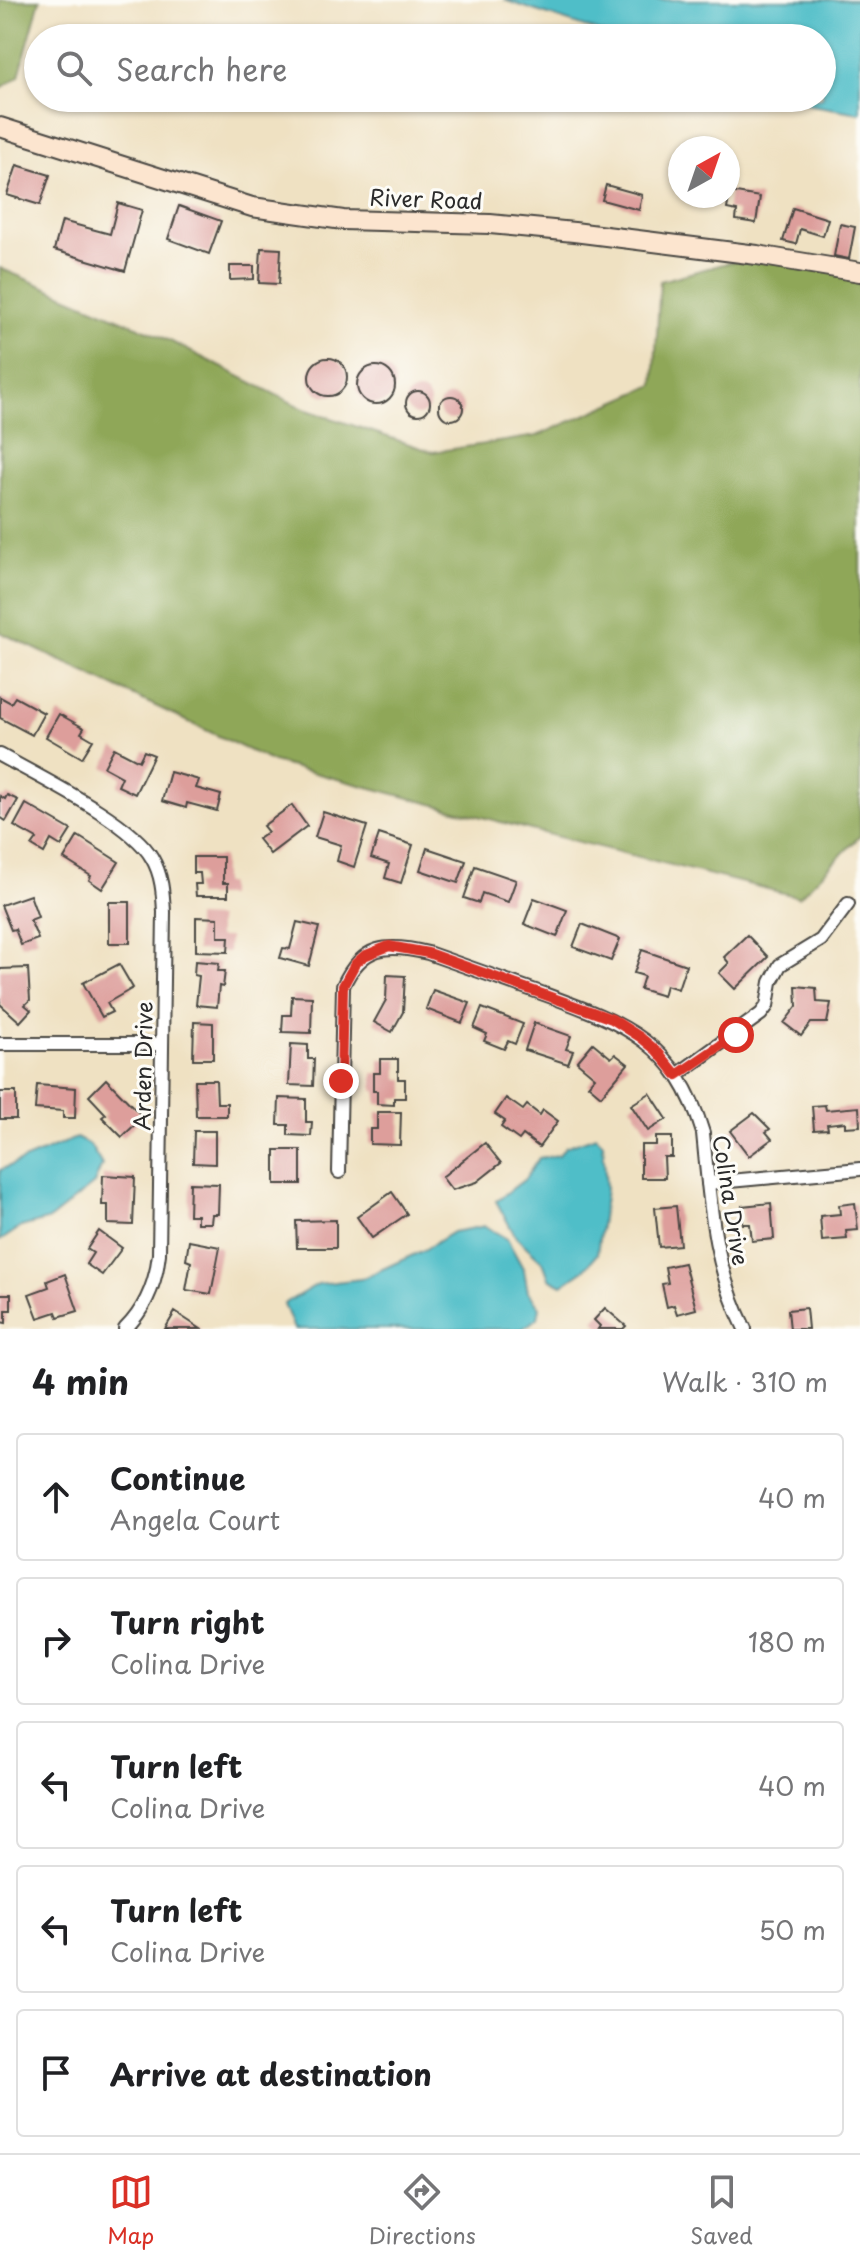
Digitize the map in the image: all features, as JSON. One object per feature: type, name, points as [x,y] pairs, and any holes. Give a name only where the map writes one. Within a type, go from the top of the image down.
[{"type":"main road","name":"River Road","points":[[0,127],[252,207],[343,220],[490,224],[574,232],[757,255],[860,272]]},
{"type":"street","name":"Arden Drive","points":[[0,755],[126,829],[144,846],[160,874],[164,912],[158,1271],[142,1309],[125,1329]]},
{"type":"street","points":[[677,1075],[761,1014],[767,1006],[771,982],[780,965],[821,940],[848,904]]},
{"type":"street","name":"Colina Drive","points":[[339,1172],[343,986],[355,964],[364,956],[389,946],[428,953],[612,1019],[657,1051],[677,1075],[688,1095],[703,1133],[712,1223],[722,1273],[745,1329]]},
{"type":"street","points":[[0,1044],[162,1044]]},
{"type":"street","points":[[708,1183],[860,1169]]},
{"type":"green space","points":[[0,0],[40,0],[33,24],[24,24],[24,58],[19,76],[0,89]]},
{"type":"green space","points":[[757,255],[860,272],[860,836],[799,897],[273,762],[0,632],[0,268],[160,336],[304,409],[433,452],[537,436],[654,385],[660,281]]},
{"type":"water","points":[[504,0],[860,0],[860,113],[836,109],[836,24],[575,24]]},
{"type":"water","points":[[596,1136],[603,1143],[606,1189],[597,1254],[584,1270],[562,1285],[549,1278],[543,1262],[516,1237],[496,1201],[525,1179],[539,1158],[559,1155],[565,1147]]},
{"type":"water","points":[[76,1138],[90,1145],[102,1165],[94,1184],[50,1219],[21,1227],[0,1241],[0,1170]]},
{"type":"water","points":[[485,1226],[507,1239],[524,1270],[528,1292],[540,1307],[538,1318],[522,1329],[294,1329],[284,1304],[318,1284],[361,1279],[424,1250],[453,1232]]},
{"type":"building","points":[[17,165],[50,175],[40,205],[7,195]]},
{"type":"building","points":[[606,185],[642,195],[639,210],[602,200]]},
{"type":"building","points":[[740,194],[760,197],[756,223],[736,220],[737,211],[727,209],[740,208]]},
{"type":"building","points":[[118,203],[142,210],[125,271],[54,250],[62,221],[110,234]]},
{"type":"building","points":[[179,206],[221,221],[209,254],[168,239]]},
{"type":"building","points":[[793,208],[828,219],[823,236],[800,229],[796,244],[783,241]]},
{"type":"building","points":[[840,224],[855,227],[849,259],[834,256]]},
{"type":"building","points":[[261,248],[281,249],[279,284],[259,283]]},
{"type":"building","points":[[230,266],[254,266],[254,279],[230,280]]},
{"type":"building","points":[[328,358],[341,364],[347,377],[341,390],[328,396],[315,390],[309,377],[315,364]]},
{"type":"building","points":[[376,366],[390,371],[395,385],[390,399],[376,404],[362,399],[357,385],[362,371]]},
{"type":"building","points":[[418,391],[427,394],[430,403],[427,412],[418,415],[409,412],[406,403],[409,394]]},
{"type":"building","points":[[451,396],[462,403],[463,408],[456,419],[451,420],[440,413],[439,408],[446,397]]},
{"type":"building","points":[[0,697],[11,703],[15,697],[44,713],[32,735],[0,718]]},
{"type":"building","points":[[59,714],[84,728],[81,733],[93,740],[82,758],[46,737]]},
{"type":"building","points":[[114,748],[139,761],[144,751],[154,755],[135,794],[118,786],[122,777],[104,767]]},
{"type":"building","points":[[170,772],[199,780],[196,788],[221,795],[217,811],[187,803],[186,808],[162,801]]},
{"type":"building","points":[[7,795],[18,800],[6,821],[0,817],[0,796],[5,799]]},
{"type":"building","points":[[26,804],[71,830],[61,846],[51,840],[44,853],[32,846],[37,839],[14,826]]},
{"type":"building","points":[[292,805],[307,826],[270,854],[258,839],[268,832],[263,826]]},
{"type":"building","points":[[323,812],[367,826],[354,867],[337,861],[341,845],[315,837]]},
{"type":"building","points":[[379,834],[413,845],[401,883],[385,878],[389,864],[371,858]]},
{"type":"building","points":[[78,836],[119,862],[102,889],[89,880],[91,876],[64,859]]},
{"type":"building","points":[[427,848],[466,861],[458,883],[420,870]]},
{"type":"building","points":[[193,857],[223,857],[223,883],[228,883],[228,896],[196,896],[195,884],[201,884],[200,873],[193,873]]},
{"type":"building","points":[[475,866],[516,880],[508,902],[482,893],[479,903],[464,898]]},
{"type":"building","points":[[30,895],[38,917],[30,920],[38,939],[21,945],[1,905]]},
{"type":"building","points":[[534,898],[567,910],[557,937],[524,924]]},
{"type":"building","points":[[109,902],[130,902],[130,943],[109,943]]},
{"type":"building","points":[[196,917],[218,918],[218,937],[229,937],[228,952],[196,951]]},
{"type":"building","points":[[297,922],[319,927],[309,966],[280,958],[283,948],[290,949]]},
{"type":"building","points":[[582,924],[620,939],[611,961],[573,947]]},
{"type":"building","points":[[747,935],[768,957],[735,989],[719,973],[729,963],[724,957]]},
{"type":"building","points":[[642,950],[686,965],[678,989],[666,985],[663,996],[640,989],[644,976],[634,973]]},
{"type":"building","points":[[195,961],[219,963],[218,971],[225,971],[223,987],[219,986],[217,1007],[196,1005],[199,976],[194,975]]},
{"type":"building","points":[[119,964],[133,988],[107,1003],[112,1012],[102,1017],[83,983]]},
{"type":"building","points":[[28,968],[30,1000],[25,1005],[31,1010],[20,1022],[0,1004],[0,969]]},
{"type":"building","points":[[387,975],[405,976],[403,1012],[392,1032],[374,1022],[386,1000]]},
{"type":"building","points":[[796,986],[816,988],[817,1002],[831,1003],[827,1023],[811,1023],[801,1036],[784,1023],[797,1006]]},
{"type":"building","points":[[433,990],[470,1003],[462,1023],[426,1009]]},
{"type":"building","points":[[292,996],[312,997],[311,1033],[282,1032],[283,1015],[291,1015]]},
{"type":"building","points":[[482,1008],[523,1024],[515,1044],[508,1041],[504,1049],[484,1041],[487,1034],[474,1028]]},
{"type":"building","points":[[194,1022],[213,1023],[213,1059],[193,1059]]},
{"type":"building","points":[[534,1023],[571,1036],[566,1049],[573,1051],[568,1064],[525,1050]]},
{"type":"building","points":[[593,1043],[611,1058],[615,1054],[628,1064],[601,1096],[588,1085],[595,1077],[577,1062]]},
{"type":"building","points":[[291,1044],[308,1045],[308,1059],[314,1059],[313,1086],[289,1085]]},
{"type":"building","points":[[380,1059],[398,1059],[398,1079],[405,1079],[405,1098],[394,1098],[394,1105],[377,1104],[377,1091],[373,1091],[373,1073],[380,1073]]},
{"type":"building","points":[[106,1079],[143,1117],[122,1137],[102,1117],[106,1114],[89,1096]]},
{"type":"building","points":[[195,1080],[216,1080],[217,1103],[227,1103],[227,1116],[196,1116]]},
{"type":"building","points":[[37,1085],[76,1088],[75,1118],[63,1118],[63,1111],[35,1109]]},
{"type":"building","points":[[0,1092],[16,1092],[16,1119],[0,1119]]},
{"type":"building","points":[[650,1093],[667,1119],[648,1131],[631,1105]]},
{"type":"building","points":[[279,1098],[306,1099],[306,1122],[312,1122],[311,1136],[288,1135],[288,1125],[278,1125]]},
{"type":"building","points":[[506,1098],[523,1110],[527,1105],[540,1115],[543,1110],[558,1121],[539,1147],[523,1135],[519,1140],[501,1127],[505,1121],[495,1114]]},
{"type":"building","points":[[825,1105],[826,1110],[859,1107],[860,1126],[845,1127],[845,1122],[827,1124],[828,1129],[814,1130],[812,1106]]},
{"type":"building","points":[[377,1112],[401,1112],[400,1145],[370,1144],[370,1129],[377,1129]]},
{"type":"building","points":[[754,1113],[770,1129],[766,1132],[772,1139],[749,1156],[730,1131]]},
{"type":"building","points":[[194,1131],[215,1131],[215,1164],[193,1163]]},
{"type":"building","points":[[656,1137],[672,1137],[672,1157],[664,1157],[665,1178],[641,1178],[641,1145],[656,1145]]},
{"type":"building","points":[[485,1143],[501,1163],[477,1182],[452,1190],[442,1177]]},
{"type":"building","points":[[275,1150],[301,1150],[301,1184],[275,1184]]},
{"type":"building","points":[[103,1175],[135,1177],[133,1225],[108,1224],[108,1205],[102,1205]]},
{"type":"building","points":[[190,1183],[219,1184],[218,1214],[212,1214],[211,1223],[197,1223],[197,1215],[189,1215]]},
{"type":"building","points":[[392,1192],[407,1214],[372,1238],[357,1217]]},
{"type":"building","points":[[771,1203],[774,1239],[752,1241],[750,1224],[743,1224],[742,1206]]},
{"type":"building","points":[[855,1203],[858,1230],[846,1231],[847,1239],[822,1241],[820,1216],[840,1214],[839,1205]]},
{"type":"building","points":[[676,1206],[680,1245],[659,1247],[655,1208]]},
{"type":"building","points":[[336,1220],[336,1248],[297,1248],[296,1221]]},
{"type":"building","points":[[99,1231],[122,1248],[102,1275],[86,1264],[93,1253],[87,1249]]},
{"type":"building","points":[[189,1241],[220,1247],[211,1294],[186,1290],[191,1262],[186,1260]]},
{"type":"building","points":[[684,1263],[696,1309],[677,1314],[674,1305],[667,1307],[662,1284],[668,1283],[665,1267]]},
{"type":"building","points":[[65,1274],[78,1311],[58,1317],[56,1312],[38,1318],[29,1294],[49,1287],[47,1281]]},
{"type":"building","points":[[0,1294],[11,1294],[11,1310],[6,1310],[6,1323],[0,1322]]},
{"type":"building","points":[[605,1308],[626,1326],[623,1329],[598,1329],[600,1326],[594,1320]]},
{"type":"building","points":[[806,1308],[808,1329],[790,1329],[788,1310]]},
{"type":"building","points":[[175,1312],[201,1329],[165,1329]]},
{"type":"route","points":[[341,1081],[343,986],[355,964],[364,956],[389,946],[428,953],[612,1019],[657,1051],[677,1075],[736,1035]]}]
